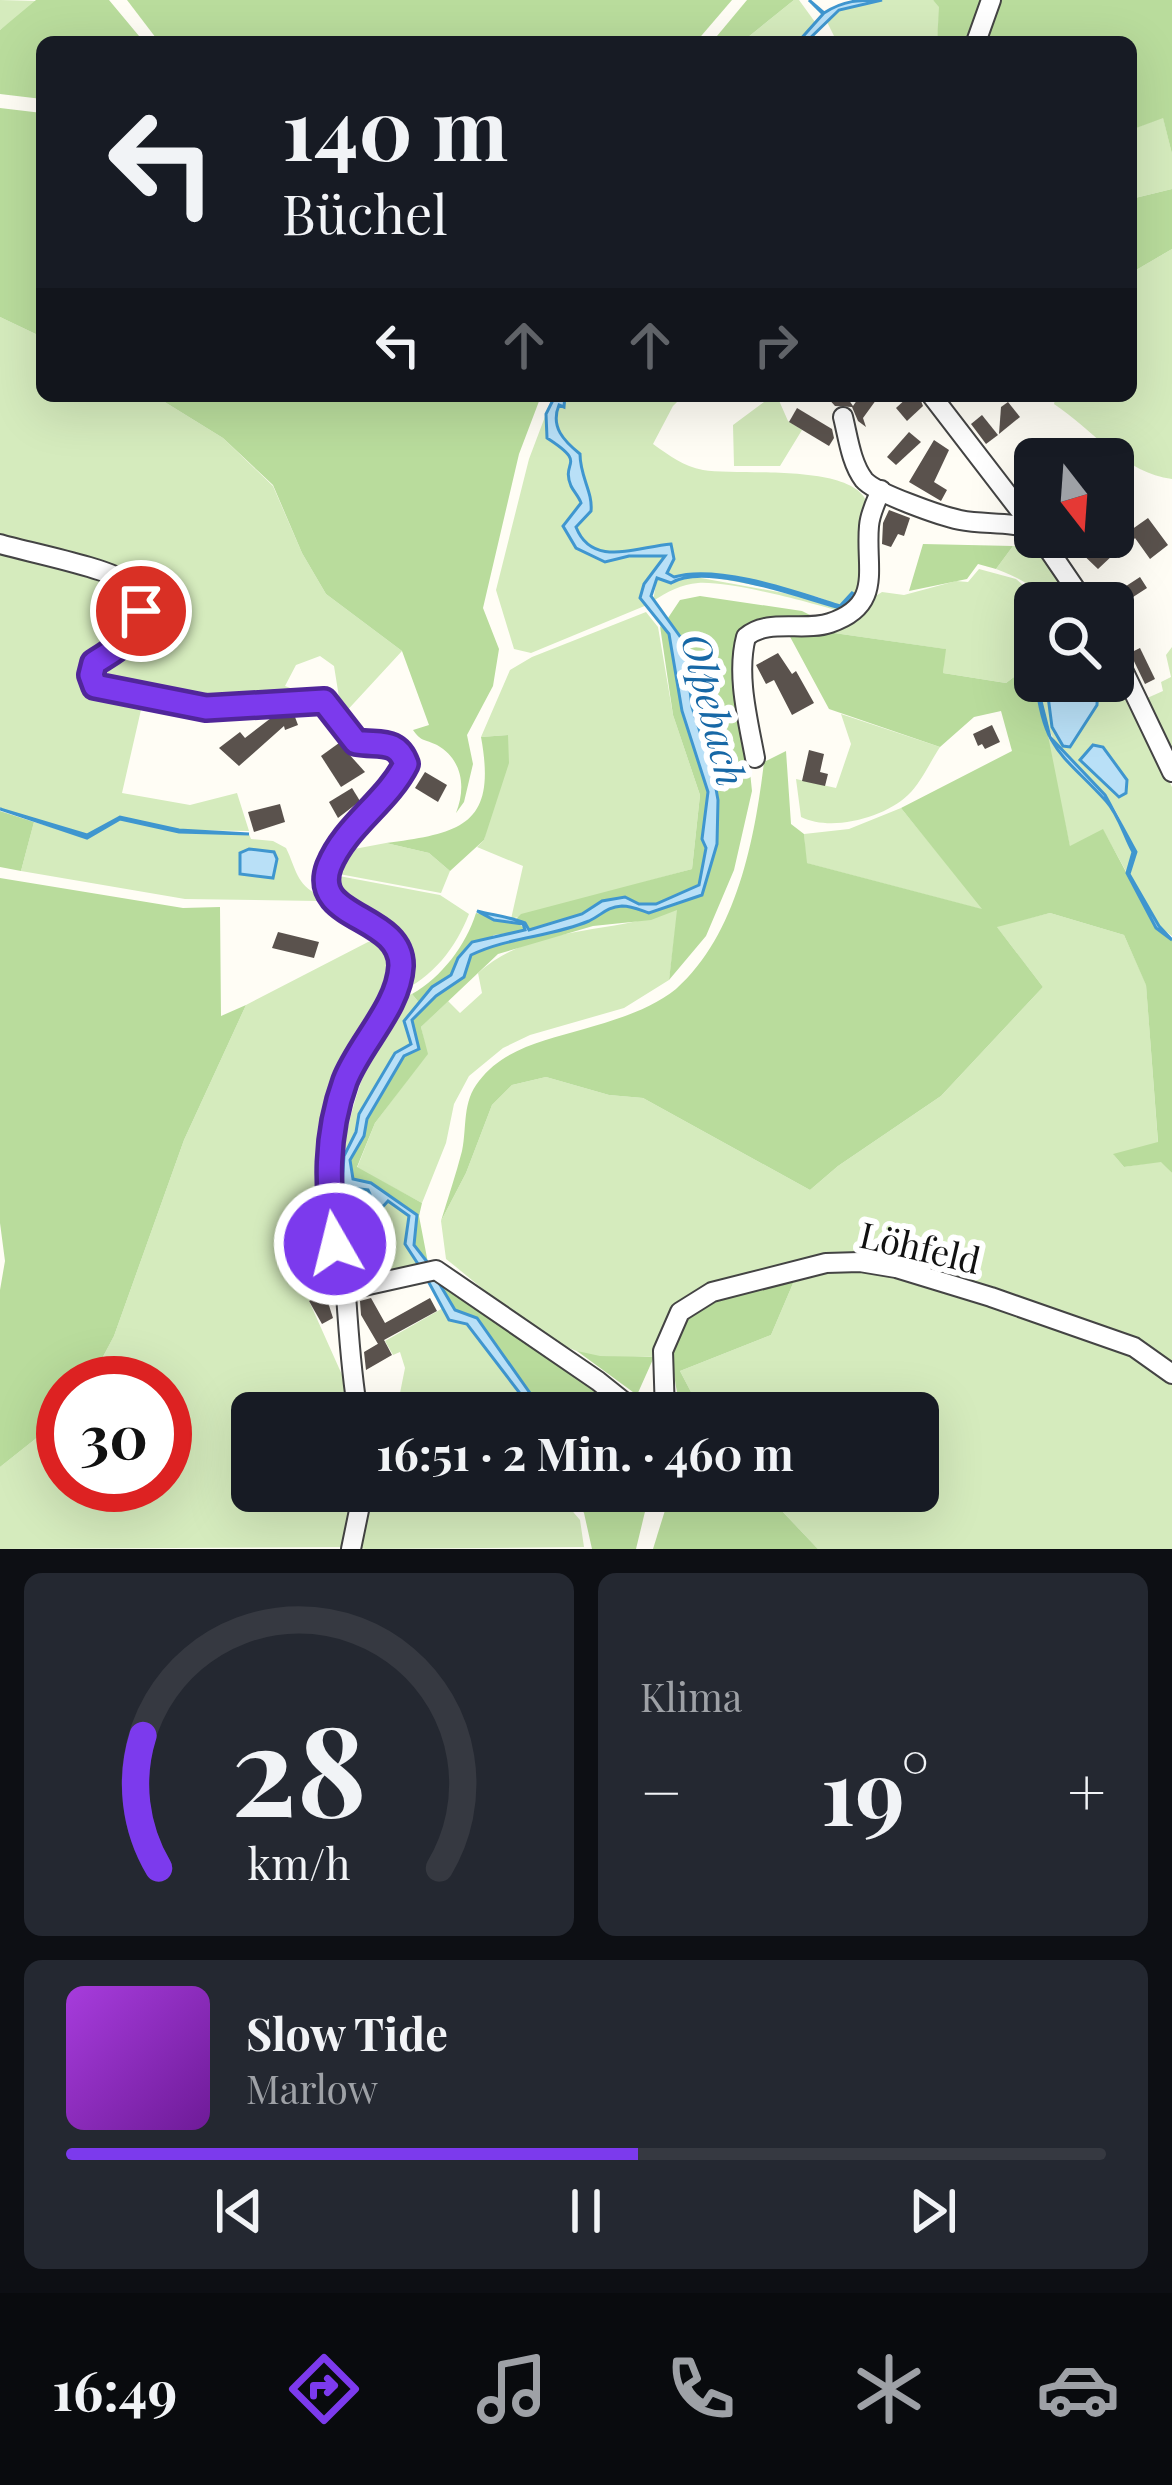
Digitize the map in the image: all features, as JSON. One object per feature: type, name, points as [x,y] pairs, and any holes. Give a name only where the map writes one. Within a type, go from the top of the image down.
[{"type":"street","points":[[978,36],[991,0]]},
{"type":"street","points":[[937,402],[1014,502]]},
{"type":"street","points":[[843,417],[868,485],[945,516],[1014,525]]},
{"type":"street","points":[[755,758],[742,652],[746,637],[762,628],[818,626],[855,609],[869,584],[868,528],[881,490]]},
{"type":"street","points":[[0,544],[107,572],[127,582],[141,611],[138,626],[128,641],[94,663],[95,686],[206,708],[324,701],[356,742],[392,744],[402,753],[406,764],[396,786],[350,833],[328,868],[327,888],[335,905],[372,922],[394,940],[401,963],[398,985],[346,1080],[326,1189],[346,1290],[354,1392]]},
{"type":"street","points":[[1134,693],[1172,772]]},
{"type":"street","name":"Löhfeld","points":[[664,1392],[663,1351],[680,1312],[712,1292],[826,1263],[896,1268],[991,1297],[1134,1347],[1172,1374]]},
{"type":"street","points":[[346,1290],[426,1273],[580,1367],[612,1392]]},
{"type":"street","points":[[351,1549],[359,1512]]},
{"type":"green space","points":[[0,0],[38,1],[0,30]]},
{"type":"green space","points":[[36,0],[109,0],[139,36],[36,36],[36,98],[0,94],[0,30]]},
{"type":"green space","points":[[127,0],[732,0],[701,36],[154,36]]},
{"type":"green space","points":[[747,0],[794,0],[749,36],[717,36]]},
{"type":"green space","points":[[794,0],[799,0],[815,22],[803,36],[749,36]]},
{"type":"green space","points":[[877,0],[933,0],[940,6],[938,36],[834,36],[827,22],[839,10]]},
{"type":"green space","points":[[933,0],[981,0],[968,36],[937,36],[939,7]]},
{"type":"green space","points":[[1001,0],[1172,0],[1172,154],[1163,118],[1137,128],[1137,36],[988,36]]},
{"type":"green space","points":[[0,108],[36,112],[36,334],[0,317]]},
{"type":"green space","points":[[1163,117],[1172,154],[1172,189],[1137,198],[1137,128]]},
{"type":"green space","points":[[1172,189],[1172,249],[1137,269],[1137,198]]},
{"type":"green space","points":[[1172,249],[1172,479],[1134,466],[1134,438],[1096,438],[1054,404],[1137,402],[1137,269]]},
{"type":"green space","points":[[0,317],[36,334],[36,402],[165,402],[223,438],[273,486],[326,594],[402,651],[342,716],[334,666],[320,656],[296,665],[285,686],[309,695],[218,704],[104,676],[129,649],[141,592],[0,537]]},
{"type":"green space","points":[[165,402],[539,402],[519,454],[483,608],[499,649],[493,686],[467,735],[473,764],[464,802],[456,813],[460,775],[446,751],[413,730],[429,725],[402,651],[326,594],[302,553],[273,485],[223,438]]},
{"type":"green space","points":[[563,402],[677,402],[653,444],[689,466],[822,477],[860,492],[868,506],[862,588],[842,612],[712,583],[686,585],[653,601],[657,578],[673,580],[690,576],[817,599],[834,607],[846,606],[855,593],[840,606],[818,597],[690,573],[674,578],[667,574],[670,544],[616,552],[593,547],[576,526],[585,518],[590,495],[580,476],[580,454],[559,428]]},
{"type":"green space","points":[[764,402],[780,402],[788,421],[802,430],[780,466],[734,466],[733,425]]},
{"type":"green space","points":[[546,414],[547,438],[567,451],[573,462],[569,476],[581,503],[563,526],[605,562],[666,555],[644,584],[641,598],[647,605],[531,653],[514,649],[496,590],[529,459]]},
{"type":"green space","points":[[923,544],[1013,546],[996,569],[978,564],[967,579],[909,591]]},
{"type":"green space","points":[[1014,546],[1014,558],[1047,558],[1062,582],[1023,582],[996,569]]},
{"type":"green space","points":[[0,548],[120,586],[128,600],[129,620],[85,657],[78,682],[143,701],[122,793],[190,805],[237,793],[249,831],[179,830],[120,817],[87,835],[0,809]]},
{"type":"green space","points":[[979,569],[1020,582],[1014,582],[1014,677],[1006,683],[943,673],[945,649],[820,631],[882,592],[904,595],[968,582]]},
{"type":"green space","points":[[700,596],[802,611],[818,619],[748,624],[737,647],[752,791],[734,870],[706,936],[669,980],[677,910],[651,920],[593,926],[498,954],[421,1027],[428,1054],[375,1123],[357,1167],[422,1203],[419,1216],[428,1263],[414,1245],[417,1215],[371,1183],[353,1179],[350,1160],[364,1136],[367,1119],[404,1056],[418,1049],[411,1020],[464,977],[471,955],[575,926],[617,907],[649,913],[702,895],[713,772],[692,707],[684,642],[666,621],[680,600]]},
{"type":"green space","points":[[646,612],[658,627],[673,715],[700,795],[692,869],[511,919],[523,866],[477,847],[484,840],[508,735],[481,737],[510,670]]},
{"type":"green space","points":[[660,626],[669,633],[682,711],[708,792],[699,885],[656,904],[639,904],[624,897],[602,901],[582,914],[528,931],[516,919],[521,914],[692,869],[700,795],[673,715]]},
{"type":"green space","points":[[820,631],[946,649],[943,673],[1006,683],[1014,677],[1014,702],[1041,702],[1070,846],[1103,829],[1156,928],[1172,940],[1172,1173],[1161,1162],[1124,1167],[1113,1154],[1158,1142],[1146,985],[1124,935],[1050,913],[997,927],[1043,987],[941,1096],[810,1190],[643,1098],[609,1095],[546,1077],[512,1085],[492,1105],[441,1221],[462,1151],[470,1097],[489,1070],[527,1047],[644,1009],[676,989],[697,967],[740,884],[764,762],[786,751],[791,824],[804,834],[807,863],[982,909],[901,808],[1012,751],[1001,711],[974,717],[940,747],[829,709],[788,633]]},
{"type":"green space","points":[[1172,647],[1172,754],[1145,699],[1163,691],[1161,682],[1171,677],[1166,655]]},
{"type":"green space","points":[[1041,702],[1131,702],[1172,787],[1172,936],[1159,926],[1129,873],[1136,852],[1117,813],[1054,739]]},
{"type":"green space","points":[[841,714],[940,747],[917,785],[898,803],[857,820],[813,821],[801,817],[796,779],[836,788],[851,744]]},
{"type":"green space","points":[[1046,734],[1114,812],[1133,853],[1127,873],[1103,830],[1070,847]]},
{"type":"green space","points":[[508,735],[509,763],[484,840],[450,871],[429,853],[386,843],[436,834],[468,819],[484,789],[481,737]]},
{"type":"green space","points":[[901,808],[984,910],[806,863],[804,834],[849,829]]},
{"type":"green space","points":[[0,811],[34,822],[21,871],[0,867]]},
{"type":"green space","points":[[120,819],[179,832],[249,834],[251,839],[273,841],[286,848],[301,881],[319,895],[319,901],[185,899],[21,871],[34,822],[87,838]]},
{"type":"green space","points":[[386,843],[429,853],[450,871],[441,893],[339,874],[349,850]]},
{"type":"green space","points":[[339,876],[440,895],[469,914],[442,960],[399,992],[403,958],[337,890]]},
{"type":"green space","points":[[0,878],[183,908],[220,907],[221,1016],[246,1005],[184,1140],[103,1356],[36,1356],[36,1438],[0,1467],[0,1290],[5,1261],[0,1223]]},
{"type":"green space","points":[[678,909],[669,980],[624,1008],[530,1035],[503,1048],[469,1076],[454,1104],[446,1143],[422,1203],[357,1168],[375,1123],[427,1054],[421,1027],[448,1001],[460,1013],[482,993],[478,973],[499,957],[548,938]]},
{"type":"green space","points":[[476,913],[511,921],[526,931],[494,935],[458,958],[451,975],[432,987],[421,1005],[412,994],[452,959]]},
{"type":"green space","points":[[1050,913],[1124,935],[1146,984],[1158,1143],[1114,1155],[1124,1167],[1161,1161],[1172,1173],[1172,1366],[1154,1351],[825,1256],[663,1331],[654,1357],[597,1356],[545,1335],[446,1259],[441,1221],[492,1105],[512,1085],[546,1077],[609,1095],[643,1098],[810,1190],[941,1096],[1043,987],[996,926]]},
{"type":"green space","points":[[368,942],[379,942],[387,971],[385,985],[351,1052],[336,1109],[332,1167],[337,1283],[309,1301],[345,1392],[231,1392],[231,1512],[351,1512],[345,1547],[0,1549],[0,1467],[36,1438],[36,1512],[192,1512],[192,1356],[103,1356],[184,1140],[246,1005]]},
{"type":"green space","points":[[412,994],[421,1005],[405,1021],[411,1044],[356,1128],[342,1186],[368,1190],[374,1201],[388,1201],[409,1216],[420,1267],[360,1279],[352,1276],[343,1240],[341,1169],[347,1134],[367,1065],[396,998]]},
{"type":"green space","points":[[826,1268],[894,1273],[1120,1348],[1172,1381],[1172,1549],[818,1549],[783,1512],[939,1512],[939,1392],[691,1392],[680,1371],[771,1335],[797,1274]]},
{"type":"green space","points":[[797,1274],[771,1335],[680,1371],[691,1392],[677,1392],[674,1345],[682,1326],[713,1300]]},
{"type":"green space","points":[[436,1278],[601,1392],[529,1392],[477,1318],[454,1310]]},
{"type":"green space","points":[[443,1308],[449,1320],[467,1323],[519,1392],[400,1392],[405,1368],[400,1352],[393,1355],[385,1341]]},
{"type":"green space","points":[[577,1351],[654,1357],[638,1392]]},
{"type":"green space","points":[[365,1512],[573,1512],[580,1520],[584,1547],[365,1549],[358,1547]]},
{"type":"green space","points":[[645,1512],[636,1549],[592,1549],[584,1513]]},
{"type":"green space","points":[[664,1512],[783,1512],[818,1549],[653,1549]]},
{"type":"water","points":[[809,0],[824,13],[838,5],[882,0],[839,10],[812,36],[803,36],[823,14]]},
{"type":"water","points":[[552,402],[564,402],[564,407],[559,405],[557,427],[580,454],[590,497],[591,511],[576,527],[593,547],[616,552],[671,544],[674,559],[667,573],[674,577],[712,574],[734,577],[840,606],[855,595],[840,608],[729,579],[686,577],[671,583],[657,578],[651,596],[684,642],[692,707],[718,800],[717,844],[702,895],[649,913],[617,907],[575,926],[471,955],[464,977],[412,1020],[419,1049],[404,1056],[367,1119],[364,1136],[350,1160],[353,1179],[371,1183],[417,1215],[414,1245],[428,1263],[420,1267],[405,1244],[409,1216],[388,1201],[378,1212],[372,1208],[368,1190],[342,1187],[344,1156],[359,1114],[395,1053],[411,1044],[404,1021],[432,987],[451,975],[472,942],[525,930],[523,924],[494,920],[477,911],[525,923],[529,930],[582,914],[602,901],[625,897],[639,904],[656,904],[699,885],[706,848],[702,839],[708,792],[682,711],[669,634],[640,598],[644,584],[665,556],[605,562],[576,548],[563,526],[581,503],[569,478],[570,458],[547,438],[546,414]]},
{"type":"water","points":[[1049,702],[1097,702],[1070,747],[1063,746],[1052,727]]},
{"type":"water","points":[[1050,737],[1105,795],[1136,852],[1129,874],[1172,940],[1156,928],[1127,873],[1133,852],[1114,813]]},
{"type":"water","points":[[1093,745],[1103,747],[1127,780],[1126,793],[1119,797],[1080,760]]},
{"type":"water","points":[[0,809],[87,835],[120,817],[179,830],[249,834],[179,832],[120,819],[87,838]]},
{"type":"water","points":[[249,849],[274,852],[273,878],[240,874],[240,853]]},
{"type":"water","points":[[436,1278],[455,1310],[477,1318],[529,1392],[519,1392],[467,1324],[449,1320],[427,1279]]},
{"type":"building","points":[[831,402],[853,406],[875,402],[863,418],[866,427],[852,407]]},
{"type":"building","points":[[902,402],[921,402],[923,406],[907,421],[896,408]]},
{"type":"building","points":[[1008,402],[1020,417],[999,434],[1001,407]]},
{"type":"building","points":[[797,408],[832,429],[829,446],[789,422]]},
{"type":"building","points":[[982,415],[998,435],[986,444],[971,424]]},
{"type":"building","points":[[909,432],[921,442],[896,465],[887,457]]},
{"type":"building","points":[[934,440],[949,450],[934,482],[947,490],[941,501],[909,482]]},
{"type":"building","points":[[889,510],[910,518],[904,536],[898,534],[891,547],[882,544]]},
{"type":"building","points":[[1148,518],[1168,545],[1150,559],[1134,539],[1134,528]]},
{"type":"building","points":[[1086,558],[1110,558],[1098,569]]},
{"type":"building","points":[[1140,577],[1147,588],[1134,596],[1132,582]]},
{"type":"building","points":[[1140,648],[1155,679],[1145,684],[1134,651]]},
{"type":"building","points":[[778,653],[792,674],[796,671],[814,703],[792,715],[774,680],[766,684],[756,665]]},
{"type":"building","points":[[295,717],[298,725],[285,730],[284,726],[239,766],[219,748],[240,732],[245,738],[271,718]]},
{"type":"building","points":[[992,725],[1000,742],[985,749],[978,746],[973,734]]},
{"type":"building","points":[[339,743],[365,772],[341,787],[321,756]]},
{"type":"building","points":[[809,750],[824,754],[820,772],[828,774],[825,786],[802,781]]},
{"type":"building","points":[[425,772],[447,785],[438,802],[415,788]]},
{"type":"building","points":[[352,788],[360,801],[338,818],[329,802]]},
{"type":"building","points":[[280,804],[285,822],[254,832],[248,812]]},
{"type":"building","points":[[278,932],[319,942],[314,958],[272,948]]},
{"type":"building","points":[[325,1293],[333,1318],[322,1324],[309,1301]]},
{"type":"building","points":[[371,1298],[385,1323],[430,1298],[437,1311],[384,1340],[392,1355],[366,1370],[364,1352],[378,1344],[361,1315],[360,1301]]},
{"type":"route","points":[[141,611],[128,641],[94,663],[95,686],[206,708],[324,701],[356,742],[392,744],[406,764],[396,786],[350,833],[328,868],[327,888],[335,905],[372,922],[394,940],[401,963],[398,985],[346,1080],[333,1133],[326,1189],[335,1244]]},
{"type":"water label","name":"Olpebach","points":[[713,710]]}]
